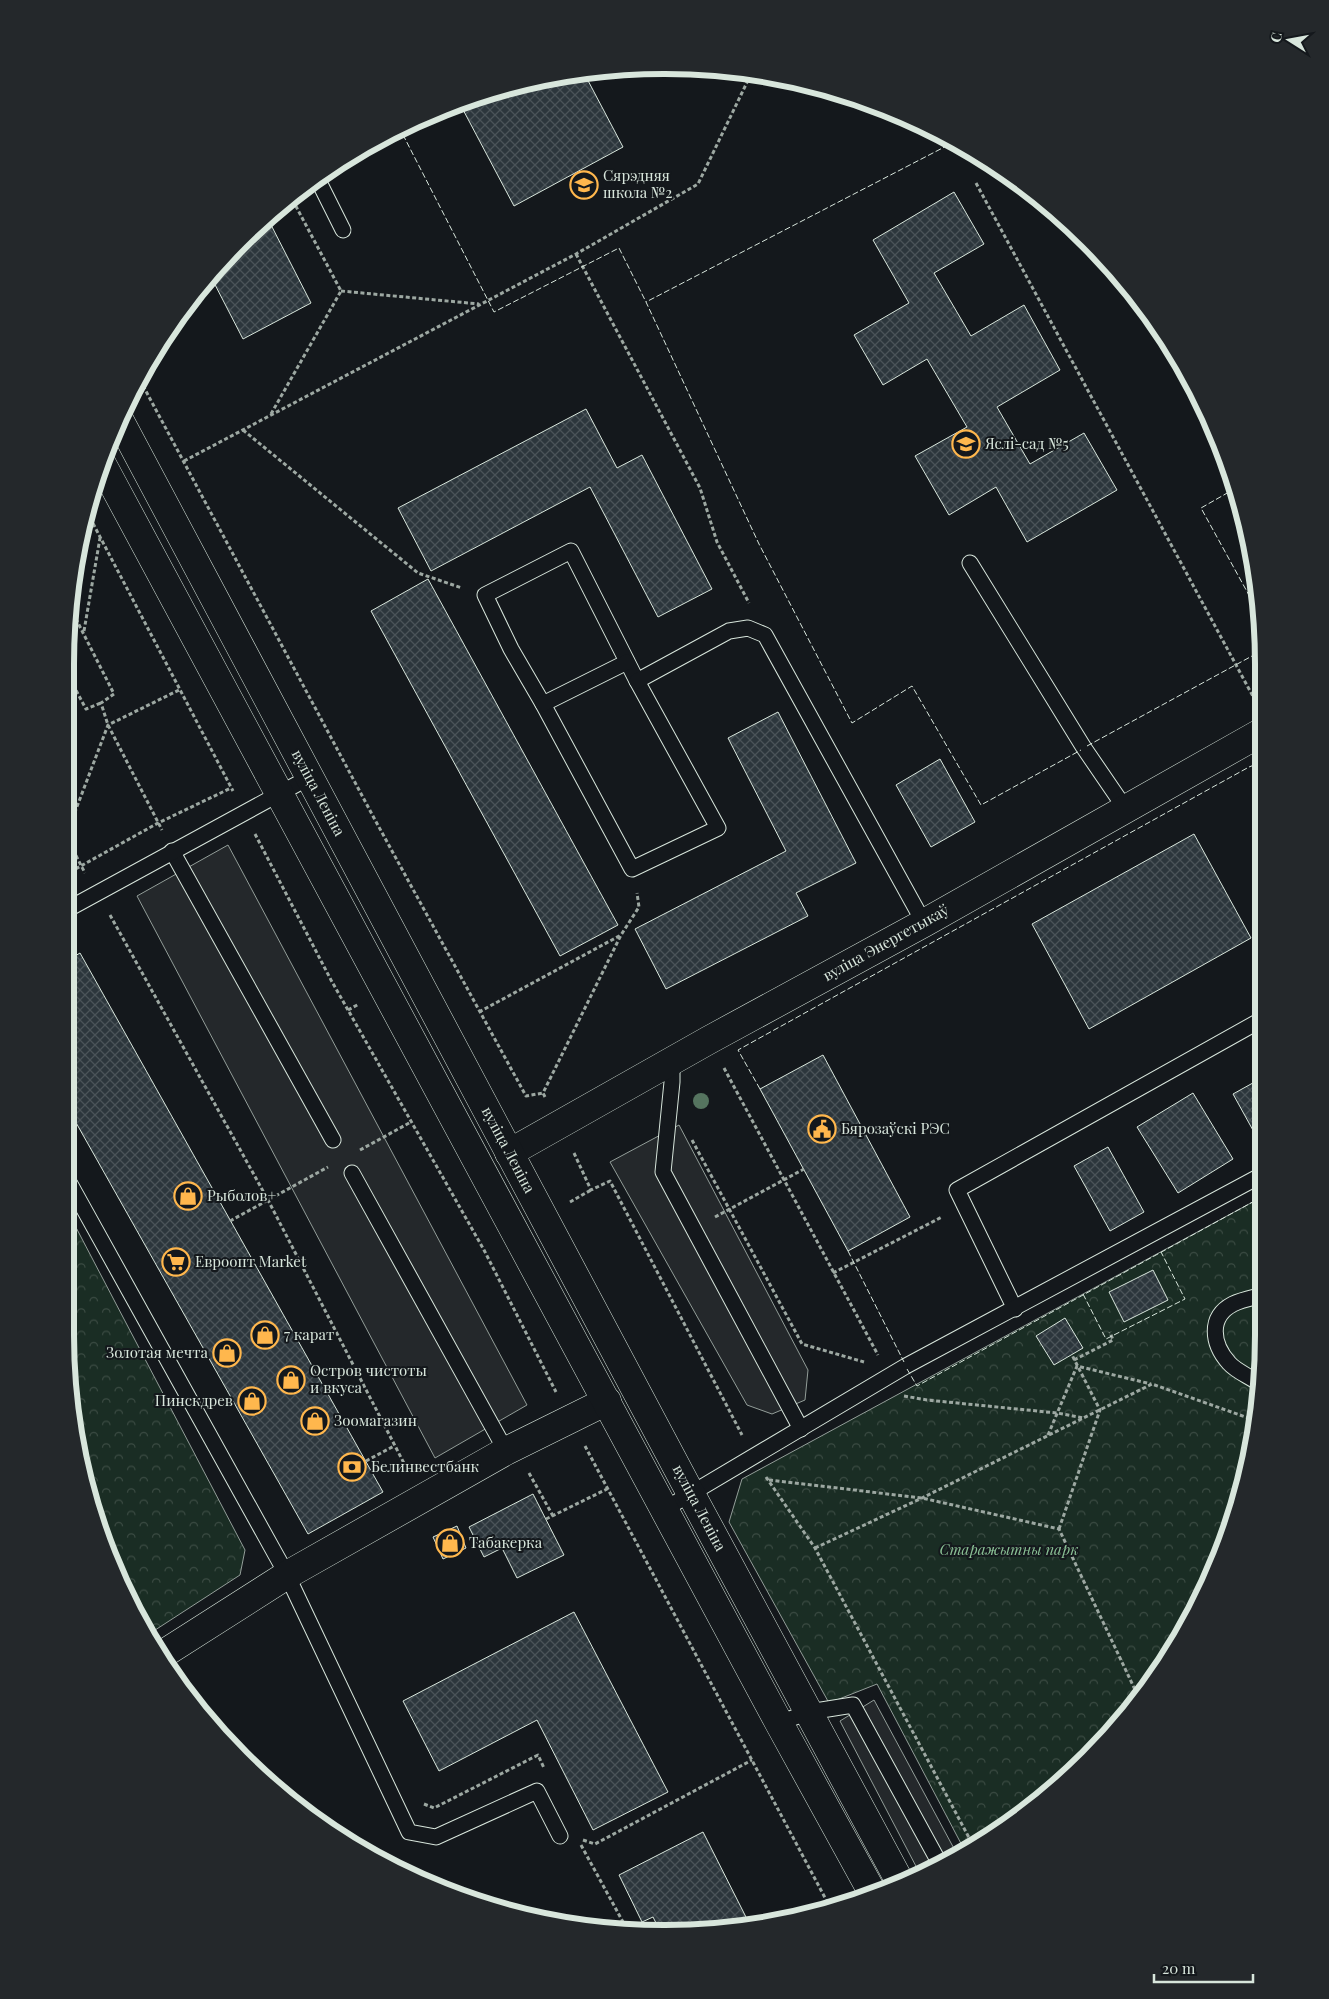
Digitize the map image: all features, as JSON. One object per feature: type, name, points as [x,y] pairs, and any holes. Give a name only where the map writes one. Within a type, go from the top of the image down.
[{"type":"main road","name":"вуліца Леніна","points":[[123,429],[691,1494],[898,1877]]},
{"type":"main road","name":"вуліца Леніна","points":[[106,472],[779,1723],[870,1888]]},
{"type":"main road","name":"вуліца Энергетыкаў","points":[[482,1170],[668,1063],[924,923],[1255,736]]},
{"type":"main road","points":[[166,1652],[287,1575],[511,1449],[635,1387]]},
{"type":"lane","points":[[320,185],[343,230]]},
{"type":"lane","points":[[571,551],[637,682],[718,828],[632,869],[543,704],[511,650],[485,596],[571,551]]},
{"type":"lane","points":[[970,562],[1084,748],[1125,808]]},
{"type":"lane","points":[[637,682],[728,631],[748,628],[765,635],[924,923]]},
{"type":"lane","points":[[543,704],[627,662]]},
{"type":"lane","points":[[74,906],[310,777]]},
{"type":"lane","points":[[172,851],[333,1140]]},
{"type":"lane","points":[[1015,1308],[957,1190],[1255,1023]]},
{"type":"lane","points":[[668,1063],[672,1071],[672,1082],[662,1172],[801,1430]]},
{"type":"lane","points":[[352,1173],[511,1449]]},
{"type":"lane","points":[[665,1509],[801,1430],[887,1372],[906,1366],[1255,1179]]},
{"type":"lane","points":[[74,1191],[287,1575],[409,1832],[436,1837],[537,1791],[560,1836]]},
{"type":"lane","points":[[1253,1380],[1230,1364],[1218,1348],[1215,1331],[1219,1315],[1233,1304],[1255,1297]]},
{"type":"lane","points":[[779,1723],[809,1712],[853,1705],[937,1858]]},
{"type":"path","points":[[184,461],[576,254],[698,184],[748,80]]},
{"type":"path","points":[[976,182],[1255,700]]},
{"type":"path","points":[[295,204],[341,291]]},
{"type":"path","points":[[576,254],[700,488],[717,542],[765,635]]},
{"type":"path","points":[[341,291],[481,304]]},
{"type":"path","points":[[271,415],[341,291]]},
{"type":"path","points":[[144,387],[479,1012],[526,1096],[542,1093]]},
{"type":"path","points":[[243,430],[418,573],[485,596]]},
{"type":"path","points":[[74,814],[108,725],[181,689],[92,521]]},
{"type":"path","points":[[83,632],[100,538]]},
{"type":"path","points":[[74,686],[86,709],[101,703],[114,694],[76,618]]},
{"type":"path","points":[[101,703],[108,725],[172,851]]},
{"type":"path","points":[[74,870],[158,823],[231,788]]},
{"type":"path","points":[[74,852],[81,867],[98,892],[268,1200],[422,1499]]},
{"type":"path","points":[[542,1093],[621,935],[639,907],[632,869]]},
{"type":"path","points":[[479,1012],[621,935]]},
{"type":"path","points":[[331,980],[484,1250],[570,1419],[826,1902]]},
{"type":"path","points":[[722,1065],[894,1387],[906,1397],[1057,1413],[1084,1418]]},
{"type":"path","points":[[542,1093],[546,1099]]},
{"type":"path","points":[[352,1154],[412,1122]]},
{"type":"path","points":[[690,1135],[802,1344],[887,1372]]},
{"type":"path","points":[[570,1145],[591,1190],[610,1181],[753,1458],[815,1548],[970,1840]]},
{"type":"path","points":[[230,1220],[335,1164]]},
{"type":"path","points":[[693,1230],[783,1179],[804,1170]]},
{"type":"path","points":[[834,1273],[964,1205]]},
{"type":"path","points":[[1074,1360],[1113,1340],[1110,1332]]},
{"type":"path","points":[[1072,1355],[1100,1410],[1059,1529],[1135,1691]]},
{"type":"path","points":[[1077,1366],[1152,1384],[1249,1418]]},
{"type":"path","points":[[1048,1436],[1077,1366]]},
{"type":"path","points":[[815,1548],[922,1498],[1152,1384]]},
{"type":"path","points":[[366,1461],[394,1446]]},
{"type":"path","points":[[511,1449],[553,1516]]},
{"type":"path","points":[[768,1480],[922,1498],[1059,1529]]},
{"type":"path","points":[[546,1519],[607,1488]]},
{"type":"path","points":[[418,1801],[434,1808],[538,1755],[546,1772]]},
{"type":"path","points":[[624,1924],[578,1839],[595,1844],[752,1760]]},
{"type":"green space","name":"Старажытны парк","points":[[1255,1201],[1255,1334],[1250,1412],[1244,1450],[1235,1487],[1210,1561],[1176,1630],[1156,1663],[1109,1724],[1054,1779],[993,1826],[962,1845],[877,1684],[829,1703],[729,1522],[742,1479]]},
{"type":"green space","points":[[74,1224],[245,1550],[240,1575],[154,1631],[135,1596],[105,1524],[85,1450],[75,1373]]},
{"type":"shaded area","points":[[228,845],[527,1405],[435,1458],[137,896]]},
{"type":"shaded area","points":[[679,1125],[808,1370],[805,1400],[772,1414],[747,1405],[610,1162]]},
{"type":"shaded area","points":[[874,1700],[954,1849],[917,1868],[840,1721]]},
{"type":"building","points":[[587,79],[623,147],[514,206],[463,110],[512,94],[549,85]]},
{"type":"building","points":[[954,192],[984,244],[934,273],[971,336],[1024,305],[1060,370],[997,407],[1030,464],[1084,433],[1117,490],[1027,542],[996,487],[949,515],[915,456],[967,427],[927,359],[883,385],[854,335],[909,303],[873,240]]},
{"type":"building","points":[[271,224],[311,303],[243,339],[214,283]]},
{"type":"building","points":[[586,409],[617,468],[642,455],[712,589],[658,617],[590,487],[431,571],[398,508]]},
{"type":"building","points":[[428,579],[618,925],[560,956],[371,611]]},
{"type":"building","points":[[778,712],[856,863],[796,893],[808,916],[666,989],[635,929],[786,851],[728,738]]},
{"type":"building","points":[[940,759],[975,822],[931,847],[896,785]]},
{"type":"building","points":[[1194,834],[1251,938],[1089,1029],[1032,924]]},
{"type":"building","points":[[80,953],[383,1492],[308,1534],[74,1119],[74,957]]},
{"type":"building","name":"Бярозаўскі РЭС","points":[[823,1055],[910,1217],[848,1251],[760,1089]]},
{"type":"building","points":[[1255,1082],[1255,1134],[1233,1094]]},
{"type":"building","points":[[1193,1093],[1233,1159],[1178,1193],[1137,1127]]},
{"type":"building","points":[[1108,1147],[1144,1212],[1110,1231],[1074,1166]]},
{"type":"building","points":[[1153,1270],[1168,1300],[1124,1322],[1109,1292]]},
{"type":"building","points":[[1065,1318],[1083,1348],[1054,1365],[1036,1336]]},
{"type":"building","points":[[533,1494],[564,1555],[517,1578],[502,1548],[484,1557],[469,1527]]},
{"type":"building","name":"Табакерка","points":[[457,1526],[466,1548],[443,1559],[433,1537]]},
{"type":"building","points":[[574,1612],[668,1792],[593,1830],[537,1720],[439,1771],[403,1701]]},
{"type":"building","points":[[703,1832],[747,1919],[703,1924],[664,1925],[657,1925],[653,1917],[642,1922],[619,1875]]},
{"type":"fence","points":[[403,135],[494,312],[619,248],[646,302]]},
{"type":"fence","points":[[947,146],[646,302],[759,544],[852,723],[912,686],[981,805],[1081,750]]},
{"type":"fence","points":[[1229,492],[1201,508],[1251,599]]},
{"type":"fence","points":[[1087,746],[1255,654]]},
{"type":"fence","points":[[760,1089],[738,1050],[1255,765]]},
{"type":"fence","points":[[907,1369],[917,1386],[1255,1201]]},
{"type":"fence","points":[[848,1251],[904,1362]]},
{"type":"fence","points":[[1083,1294],[1106,1339],[1185,1299],[1161,1252]]},
{"type":"place","name":"Сярэдняя школа №2","points":[[584,185]]},
{"type":"place","name":"Яслі-сад №5","points":[[966,444]]},
{"type":"place","name":"Бярозаўскі РЭС","points":[[822,1129]]},
{"type":"place","name":"Рыболов+","points":[[188,1196]]},
{"type":"place","name":"Евроопт Market","points":[[176,1262]]},
{"type":"place","name":"7 карат","points":[[265,1335]]},
{"type":"place","name":"Золотая мечта","points":[[227,1353]]},
{"type":"place","name":"Остров чистоты и вкуса","points":[[291,1380]]},
{"type":"place","name":"Пинскдрев","points":[[252,1401]]},
{"type":"place","name":"Зоомагазин","points":[[315,1421]]},
{"type":"place","name":"Белинвестбанк","points":[[352,1467]]},
{"type":"place","name":"Табакерка","points":[[450,1543]]}]
